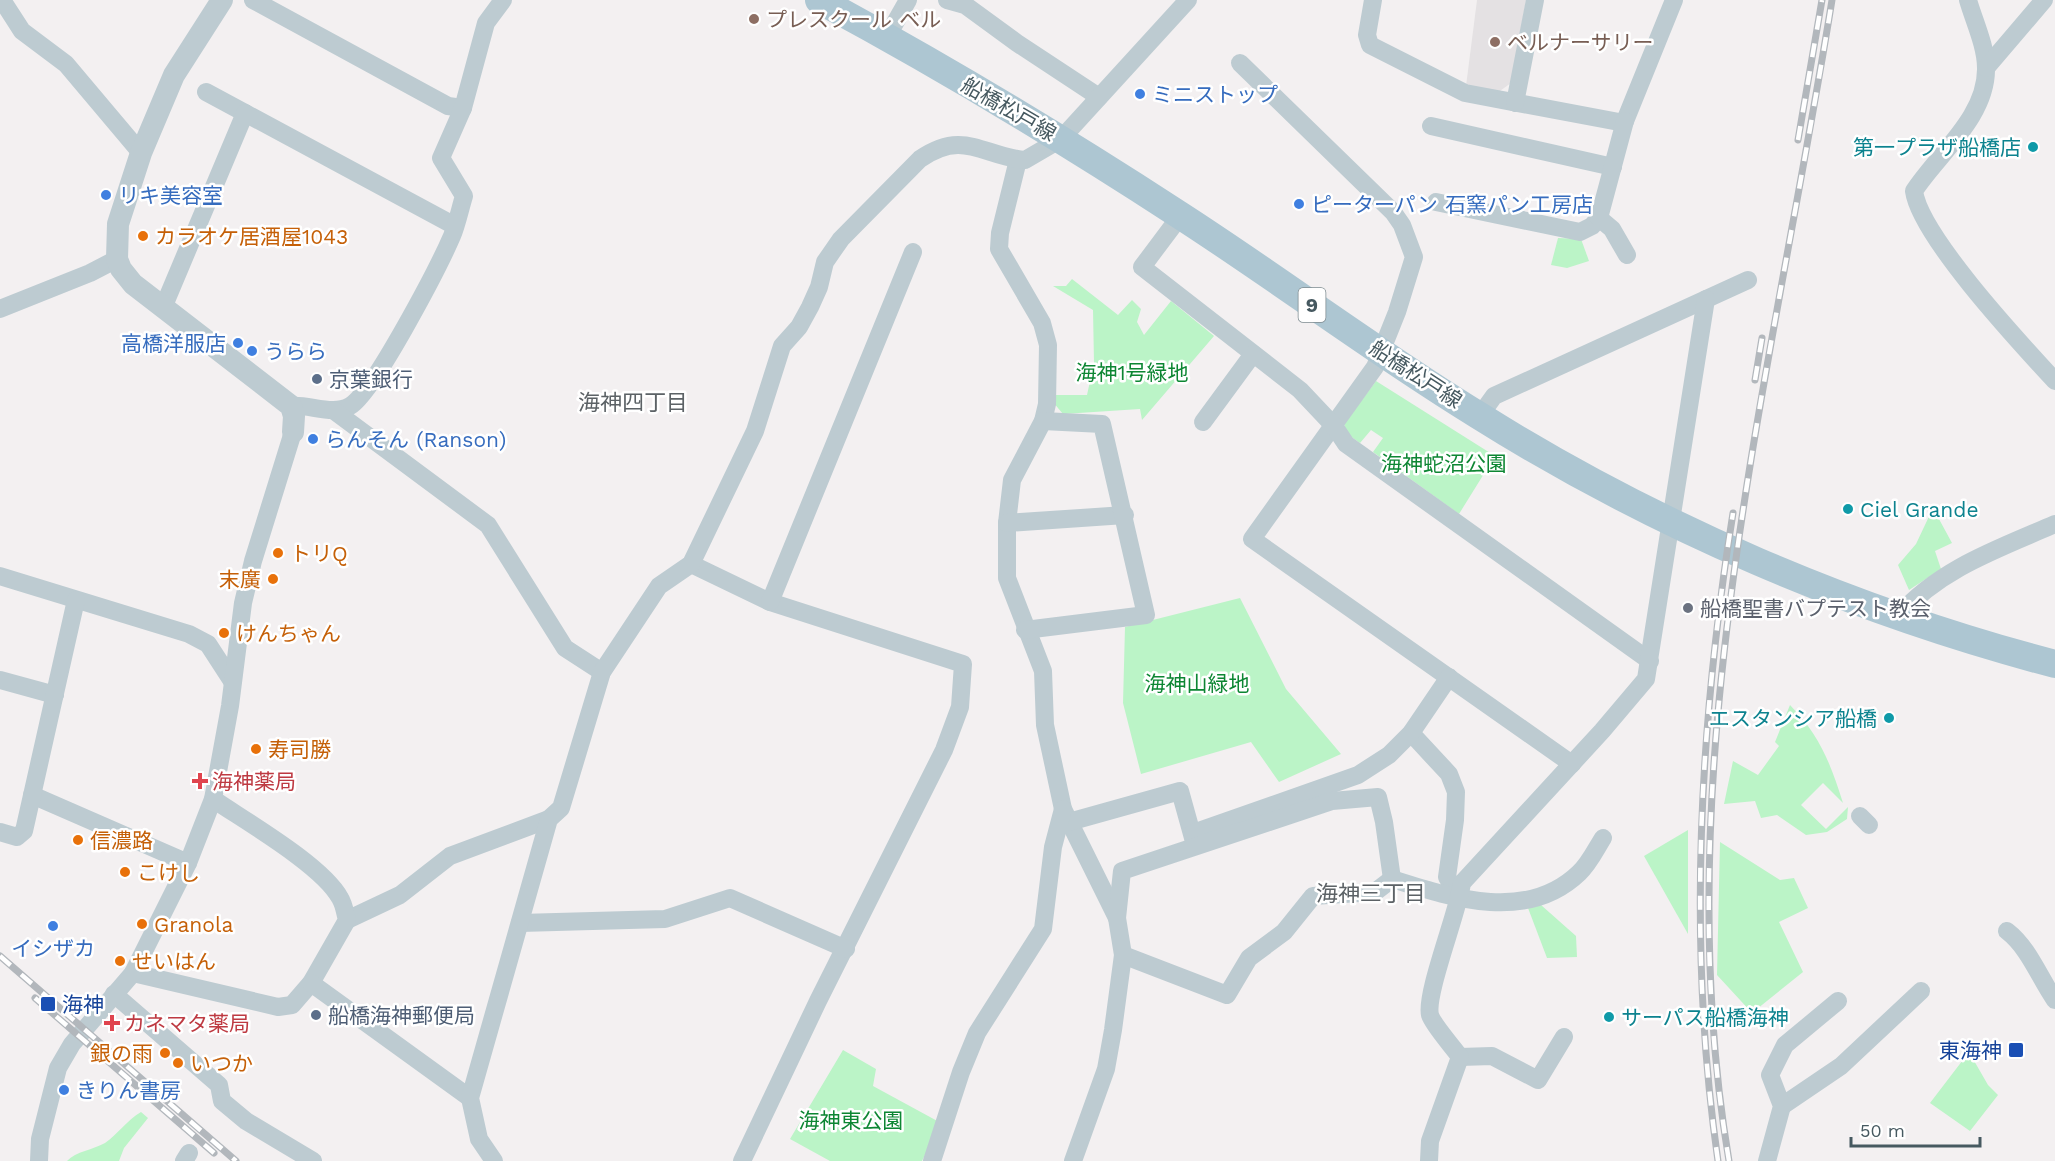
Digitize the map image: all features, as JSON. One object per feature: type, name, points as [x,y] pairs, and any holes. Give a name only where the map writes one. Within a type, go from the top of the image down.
[{"type":"main road","name":"船橋松戸線","points":[[819,0],[1061,139],[1181,215],[1479,417],[1672,522],[1819,586],[1899,615],[2055,664]]},
{"type":"street","points":[[2,0],[22,31],[66,64],[141,153]]},
{"type":"street","points":[[39,1161],[40,1139],[58,1068],[72,1044],[133,973],[188,863],[213,799],[243,603],[253,561],[293,432],[294,416],[291,406],[127,279],[117,259],[118,224],[141,153],[174,75],[222,0]]},
{"type":"street","points":[[253,0],[448,106],[463,108]]},
{"type":"street","points":[[333,410],[350,406],[371,381],[399,336],[454,226],[464,196],[441,158],[463,108],[486,23],[503,0]]},
{"type":"street","points":[[887,37],[908,0]]},
{"type":"street","points":[[947,0],[965,5],[1017,44],[1099,97]]},
{"type":"street","points":[[133,973],[278,1007],[292,1005],[311,983],[347,920],[400,895],[450,856],[549,819],[561,808],[602,672],[659,586],[691,564],[755,431],[782,346],[804,317],[819,287],[825,262],[840,239],[920,159],[933,150],[970,144],[1025,160],[1041,153],[1061,139],[1188,0]]},
{"type":"street","points":[[1373,0],[1366,35],[1370,45],[1465,93],[1625,121]]},
{"type":"street","points":[[1515,103],[1534,0]]},
{"type":"street","points":[[1436,202],[1580,232],[1592,226],[1599,218],[1625,121],[1674,0]]},
{"type":"street","points":[[1968,0],[1986,68]]},
{"type":"street","points":[[2044,0],[1986,68],[1974,111],[1914,191],[1916,202],[1939,243],[2055,381]]},
{"type":"street","points":[[1240,63],[1393,212],[1402,225],[1414,256],[1374,366],[1334,426],[1252,539],[1572,764]]},
{"type":"street","points":[[206,92],[454,226]]},
{"type":"street","points":[[163,308],[245,113]]},
{"type":"street","points":[[1431,126],[1613,167]]},
{"type":"street","points":[[1018,159],[1000,233],[999,249],[1042,323],[1048,345],[1047,404],[1043,421],[1012,480],[1007,523],[1007,578],[1042,671],[1045,725],[1066,816],[1117,918]]},
{"type":"street","points":[[1181,215],[1142,267],[1300,390],[1334,426],[1346,444],[1650,661]]},
{"type":"street","points":[[1599,218],[1612,229],[1627,255]]},
{"type":"street","points":[[770,602],[913,252]]},
{"type":"street","points":[[0,309],[90,273],[117,259]]},
{"type":"street","points":[[1479,417],[1494,396],[1748,280]]},
{"type":"street","points":[[1460,1057],[1430,1015],[1431,993],[1460,900],[1462,883],[1572,764],[1646,679],[1706,299]]},
{"type":"street","points":[[1203,422],[1253,354]]},
{"type":"street","points":[[291,406],[304,404],[333,410],[488,525],[565,648],[602,672]]},
{"type":"street","points":[[1025,630],[1146,615],[1125,514],[1102,424],[1043,421]]},
{"type":"street","points":[[1007,523],[1125,514]]},
{"type":"street","points":[[1899,615],[1915,597],[1940,577],[2055,524]]},
{"type":"street","points":[[691,564],[770,602],[963,664],[960,707],[944,750],[818,1001],[742,1161]]},
{"type":"street","points":[[0,576],[199,639],[208,644],[232,681]]},
{"type":"street","points":[[0,832],[18,837],[22,835],[76,600]]},
{"type":"street","points":[[1073,1161],[1106,1069],[1123,955],[1117,918],[1122,871],[1358,775],[1389,755],[1411,733],[1449,677]]},
{"type":"street","points":[[0,680],[55,695]]},
{"type":"street","points":[[1411,733],[1449,774],[1456,792],[1455,820],[1447,877],[1460,900]]},
{"type":"street","points":[[1066,816],[1180,791],[1194,840]]},
{"type":"street","points":[[32,795],[188,863]]},
{"type":"street","points":[[1194,840],[1332,801],[1378,797],[1392,879]]},
{"type":"street","points":[[213,799],[306,864],[327,882],[340,897],[347,920]]},
{"type":"street","points":[[932,1161],[961,1072],[977,1033],[1042,929],[1053,847],[1066,816]]},
{"type":"street","points":[[494,1161],[479,1139],[470,1098],[503,973],[520,923],[549,819]]},
{"type":"street","points":[[1392,879],[1460,900],[1525,902],[1552,892],[1580,872],[1603,838]]},
{"type":"street","points":[[1123,955],[1227,995],[1249,958],[1284,932],[1313,896],[1375,892],[1392,879]]},
{"type":"street","points":[[520,923],[665,919],[730,898],[846,949]]},
{"type":"street","points":[[2007,931],[2022,945],[2055,1000]]},
{"type":"street","points":[[311,983],[470,1098]]},
{"type":"street","points":[[1782,1106],[1841,1066],[1921,991]]},
{"type":"street","points":[[114,994],[219,1085],[222,1101],[246,1121],[313,1161]]},
{"type":"street","points":[[1767,1161],[1782,1106],[1770,1075],[1780,1051],[1838,1000]]},
{"type":"street","points":[[1460,1057],[1491,1056],[1538,1080],[1564,1037]]},
{"type":"street","points":[[1429,1161],[1430,1141],[1460,1057]]},
{"type":"shaded area","name":"ベルナーサリー","points":[[1477,0],[1526,0],[1511,83],[1497,93],[1466,86]]},
{"type":"green space","points":[[1558,238],[1581,239],[1589,261],[1567,268],[1551,265]]},
{"type":"green space","name":"海神1号緑地","points":[[1072,279],[1118,315],[1132,300],[1141,309],[1137,322],[1144,335],[1171,301],[1214,336],[1142,420],[1140,409],[1063,414],[1053,402],[1052,395],[1087,395],[1094,363],[1093,310],[1053,286],[1066,286]]},
{"type":"green space","name":"海神蛇沼公園","points":[[1376,381],[1495,456],[1459,514],[1373,452],[1383,438],[1371,430],[1360,443],[1347,434],[1344,424]]},
{"type":"green space","points":[[1933,508],[1952,543],[1935,551],[1941,569],[1909,590],[1898,565],[1916,544]]},
{"type":"green space","name":"海神山緑地","points":[[1240,598],[1286,689],[1341,754],[1279,782],[1251,742],[1141,774],[1123,703],[1125,627]]},
{"type":"green space","points":[[1790,705],[1823,750],[1843,803],[1823,783],[1801,805],[1826,829],[1848,807],[1847,819],[1827,832],[1806,835],[1777,815],[1761,818],[1755,801],[1724,804],[1733,761],[1758,775],[1779,746],[1775,742]]},
{"type":"green space","points":[[1688,830],[1688,934],[1644,856]]},
{"type":"green space","points":[[1720,842],[1780,880],[1794,878],[1808,908],[1779,922],[1803,972],[1752,1013],[1717,975]]},
{"type":"green space","points":[[1541,905],[1576,936],[1577,957],[1547,958],[1528,908]]},
{"type":"green space","name":"海神東公園","points":[[843,1050],[876,1069],[873,1086],[941,1123],[922,1161],[830,1161],[790,1139]]},
{"type":"green space","points":[[1969,1052],[1988,1085],[1998,1095],[1970,1131],[1930,1103]]},
{"type":"green space","points":[[141,1112],[148,1118],[124,1148],[119,1161],[67,1161],[75,1155],[105,1143]]},
{"type":"railway","points":[[1798,140],[1822,0]]},
{"type":"railway","points":[[1729,1161],[1712,1016],[1709,870],[1717,724],[1733,578],[1755,433],[1832,0]]},
{"type":"railway","points":[[1755,380],[1762,338]]},
{"type":"railway","points":[[1718,1161],[1708,1080],[1702,999],[1701,837],[1712,674],[1733,513]]},
{"type":"railway","points":[[0,956],[236,1161]]},
{"type":"railway","points":[[35,998],[214,1153]]},
{"type":"place","name":"プレスクール ベル","points":[[754,19]]},
{"type":"place","name":"ベルナーサリー","points":[[1495,42]]},
{"type":"place","name":"ミニストップ","points":[[1140,94]]},
{"type":"place","name":"第一プラザ船橋店","points":[[2033,147]]},
{"type":"place","name":"リキ美容室","points":[[106,195]]},
{"type":"place","name":"ピーターパン 石窯パン工房店","points":[[1299,204]]},
{"type":"place","name":"カラオケ居酒屋1043","points":[[143,236]]},
{"type":"place","name":"高橋洋服店","points":[[238,343]]},
{"type":"place","name":"うらら","points":[[252,351]]},
{"type":"place","name":"京葉銀行","points":[[317,379]]},
{"type":"place","name":"らんそん (Ranson)","points":[[313,439]]},
{"type":"place","name":"Ciel Grande","points":[[1848,509]]},
{"type":"place","name":"トリQ","points":[[278,553]]},
{"type":"place","name":"末廣","points":[[273,579]]},
{"type":"place","name":"船橋聖書バプテスト教会","points":[[1688,608]]},
{"type":"place","name":"けんちゃん","points":[[224,633]]},
{"type":"place","name":"エスタンシア船橋","points":[[1889,718]]},
{"type":"place","name":"寿司勝","points":[[256,749]]},
{"type":"place","name":"海神薬局","points":[[200,781]]},
{"type":"place","name":"信濃路","points":[[78,840]]},
{"type":"place","name":"こけし","points":[[125,872]]},
{"type":"place","name":"Granola","points":[[142,924]]},
{"type":"place","name":"イシザカ","points":[[53,926]]},
{"type":"place","name":"せいはん","points":[[120,961]]},
{"type":"place","name":"海神","points":[[48,1004]]},
{"type":"place","name":"船橋海神郵便局","points":[[316,1015]]},
{"type":"place","name":"サーパス船橋海神","points":[[1609,1017]]},
{"type":"place","name":"カネマタ薬局","points":[[112,1023]]},
{"type":"place","name":"東海神","points":[[2016,1050]]},
{"type":"place","name":"銀の雨","points":[[165,1053]]},
{"type":"place","name":"いつか","points":[[178,1063]]},
{"type":"place","name":"きりん書房","points":[[64,1090]]},
{"type":"district","name":"海神四丁目","points":[[633,402]]},
{"type":"district","name":"海神三丁目","points":[[1371,893]]}]
